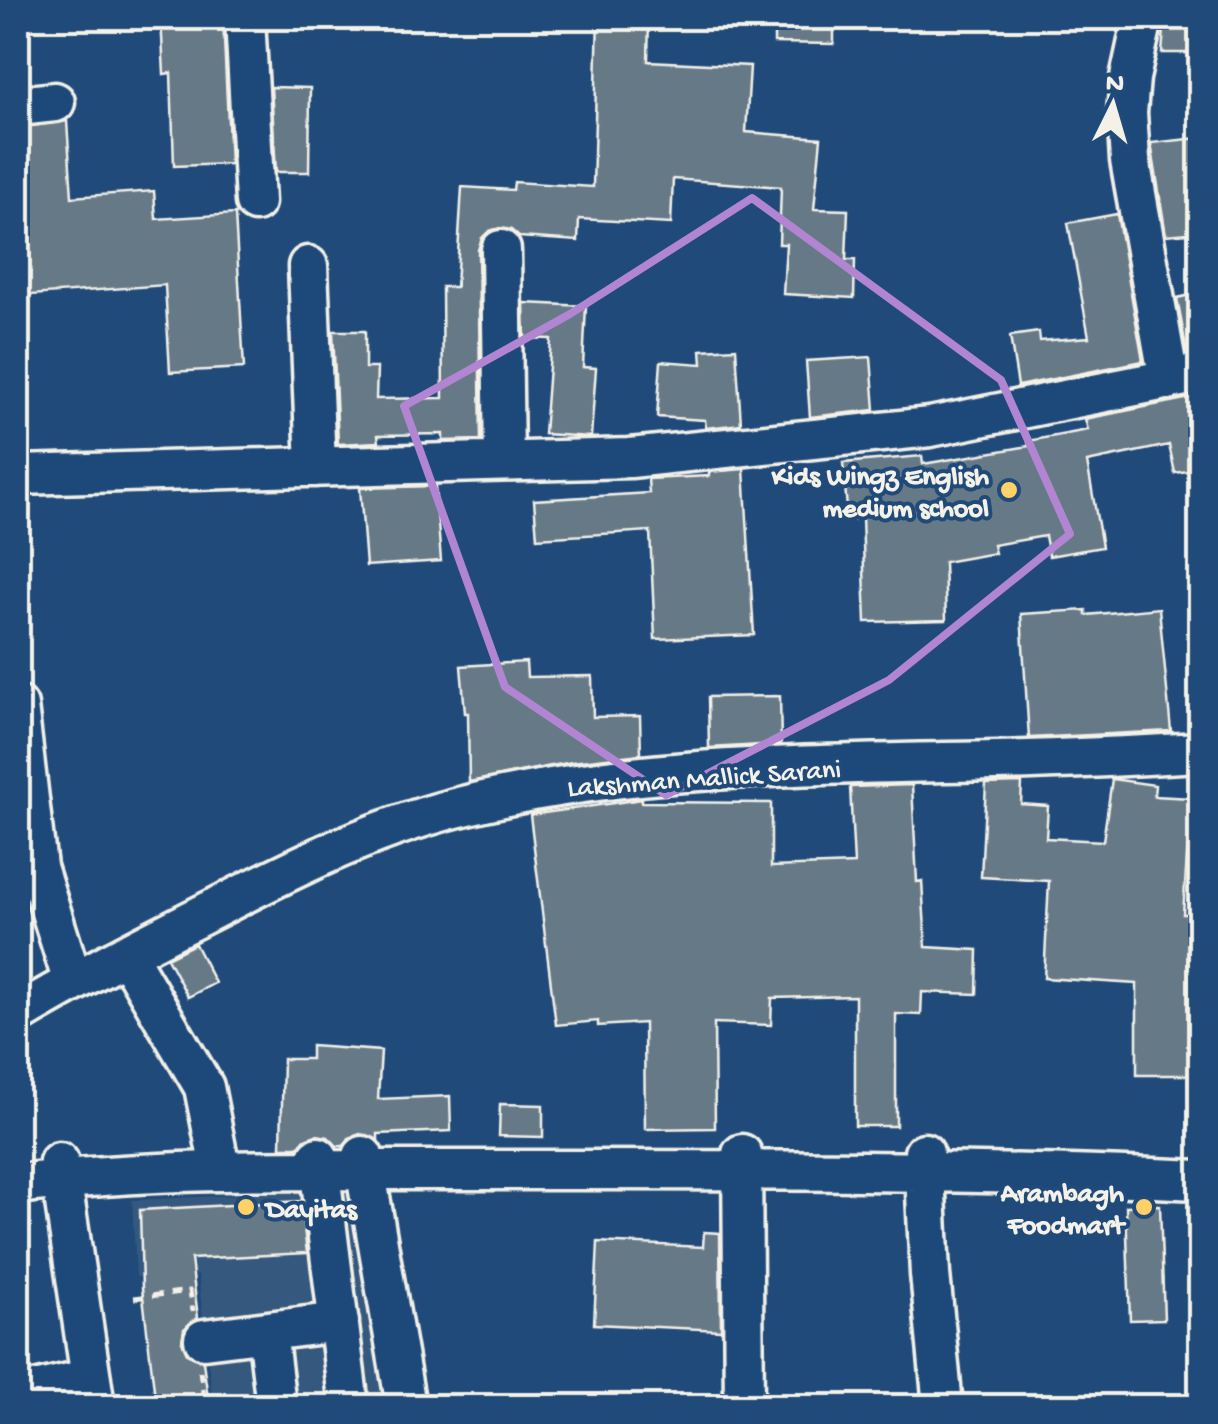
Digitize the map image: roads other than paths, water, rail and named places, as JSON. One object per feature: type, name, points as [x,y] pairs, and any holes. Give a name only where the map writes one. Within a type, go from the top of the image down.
[{"type":"street","points":[[245,18],[254,202]]},
{"type":"street","points":[[18,475],[630,458],[930,427],[1185,376],[1130,160],[1130,78],[1143,18]]},
{"type":"street","points":[[18,106],[56,102]]},
{"type":"street","points":[[502,250],[504,462]]},
{"type":"street","points":[[308,266],[316,467]]},
{"type":"street","points":[[18,706],[38,867],[73,982]]},
{"type":"street","name":"Lakshman Mallick Sarani","points":[[18,1014],[298,865],[438,813],[527,791],[634,775],[780,765],[1057,760],[1200,752]]},
{"type":"street","points":[[126,954],[204,1087],[218,1158]]},
{"type":"street","points":[[18,1184],[112,1158],[218,1158],[319,1164]]},
{"type":"street","points":[[925,1161],[1200,1180]]},
{"type":"street","points":[[925,1161],[930,1274],[943,1406]]},
{"type":"street","points":[[742,1162],[744,1406]]},
{"type":"street","points":[[364,1163],[406,1406]]},
{"type":"street","points":[[18,1166],[89,1175],[364,1163],[1200,1163]]},
{"type":"street","points":[[319,1164],[349,1406]]},
{"type":"street","points":[[18,1395],[93,1392],[60,1170]]},
{"type":"street","points":[[204,1339],[339,1322]]},
{"type":"street","points":[[267,1331],[276,1406]]},
{"type":"place","name":"Kids Wingz English medium school","points":[[1009,490]]},
{"type":"place","name":"Dayitas","points":[[246,1207]]},
{"type":"place","name":"Arambagh Foodmart","points":[[1144,1207]]}]
